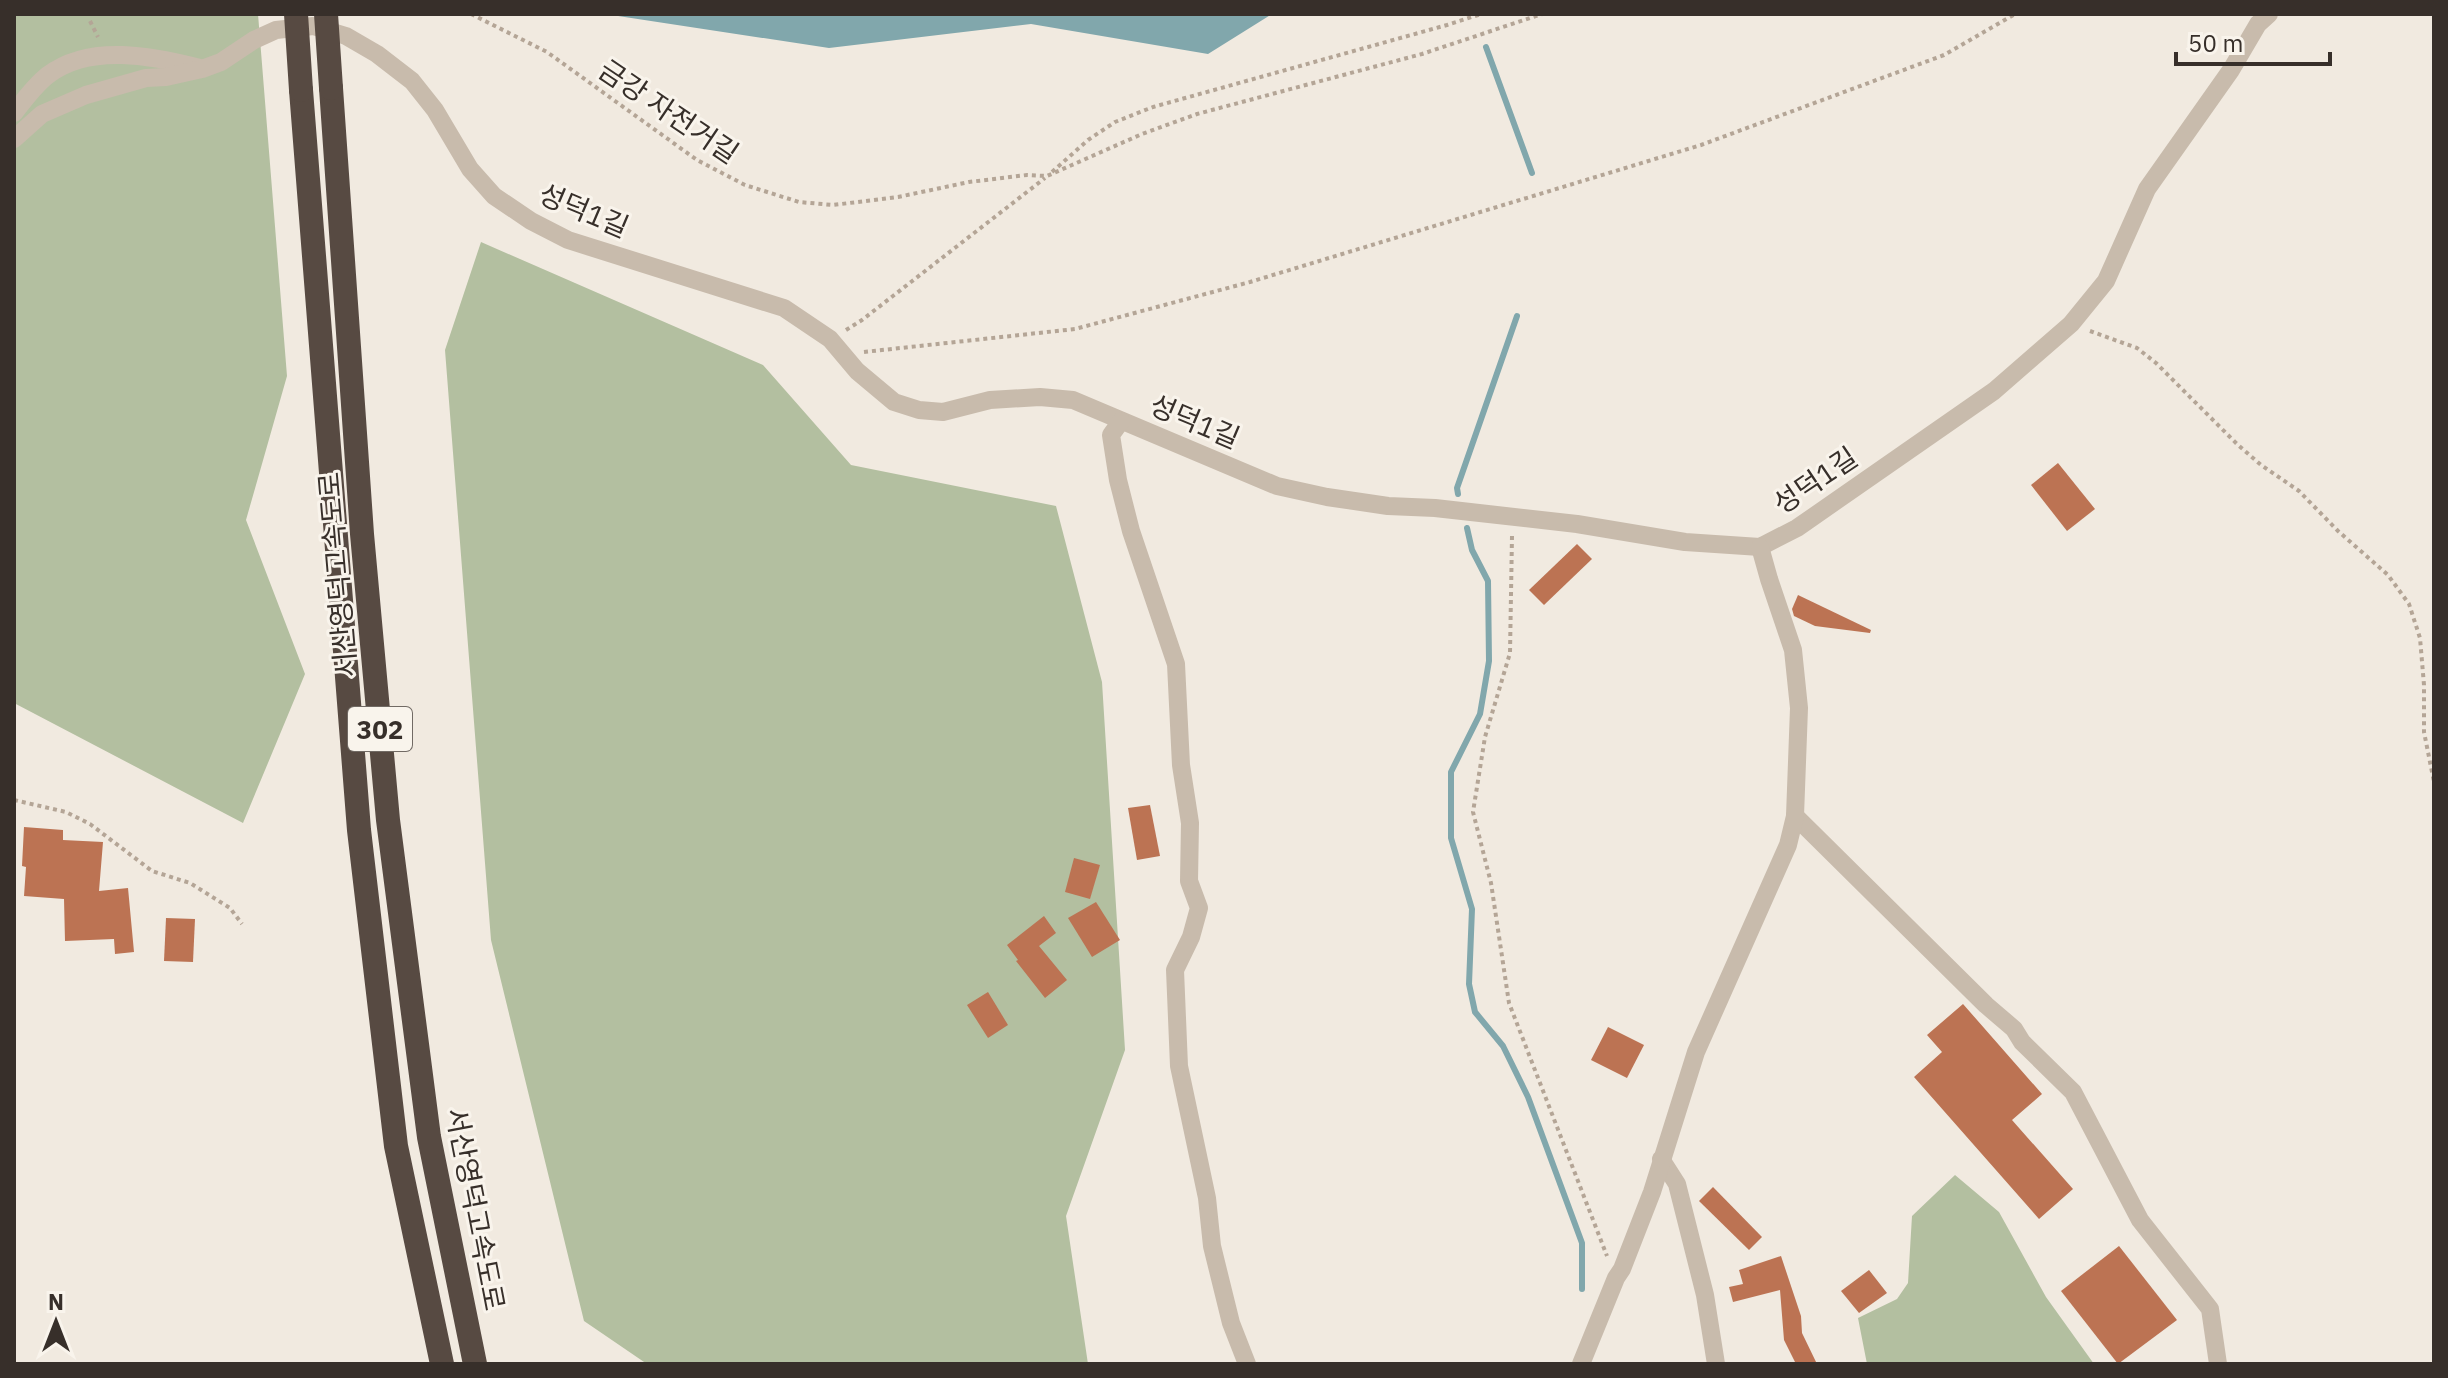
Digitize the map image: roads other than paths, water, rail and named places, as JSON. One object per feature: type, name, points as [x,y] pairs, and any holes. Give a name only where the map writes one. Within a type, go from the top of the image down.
[{"type":"highway","name":"서산영덕고속도로","points":[[296,14],[359,830],[396,1146],[442,1364]]},
{"type":"highway","name":"서산영덕고속도로","points":[[326,14],[362,534],[388,820],[429,1137],[475,1364]]},
{"type":"street","name":"성덕1길","points":[[14,139],[42,114],[86,95],[135,80],[202,69],[221,62],[254,40],[276,30],[313,26],[346,36],[377,54],[412,81],[435,110],[470,169],[494,196],[531,221],[568,240],[784,308],[830,339],[857,371],[894,402],[919,410],[943,412],[990,400],[1040,397],[1073,400],[1277,486],[1327,497],[1577,524],[1685,542],[1760,547],[1797,528],[1994,391],[2071,324],[2106,281],[2147,189],[2231,70],[2258,24],[2269,14]]},
{"type":"street","points":[[14,113],[48,75],[79,60],[117,56],[159,58],[202,69]]},
{"type":"street","points":[[1121,421],[1111,435],[1118,480],[1131,531],[1176,664],[1181,765],[1190,823],[1189,881],[1199,908],[1191,937],[1175,970],[1179,1066],[1207,1198],[1212,1246],[1231,1323],[1247,1364]]},
{"type":"street","points":[[1581,1364],[1652,1192],[1696,1052],[1788,845],[1795,816],[1799,708],[1793,650],[1760,547]]},
{"type":"street","points":[[1795,816],[2014,1029],[2022,1042],[2073,1092],[2140,1220],[2210,1309],[2218,1364]]},
{"type":"street","points":[[1661,1159],[1677,1184],[1705,1295],[1716,1364]]},
{"type":"water","points":[[605,14],[1272,14],[1208,54],[1031,24],[829,48]]},
{"type":"waterway","points":[[1486,47],[1532,173]]},
{"type":"waterway","points":[[1458,494],[1457,488],[1517,316]]},
{"type":"waterway","points":[[1467,528],[1472,550],[1488,581],[1489,661],[1480,714],[1451,772],[1451,838],[1472,909],[1469,984],[1475,1012],[1503,1046],[1528,1097],[1582,1243],[1582,1289]]}]
